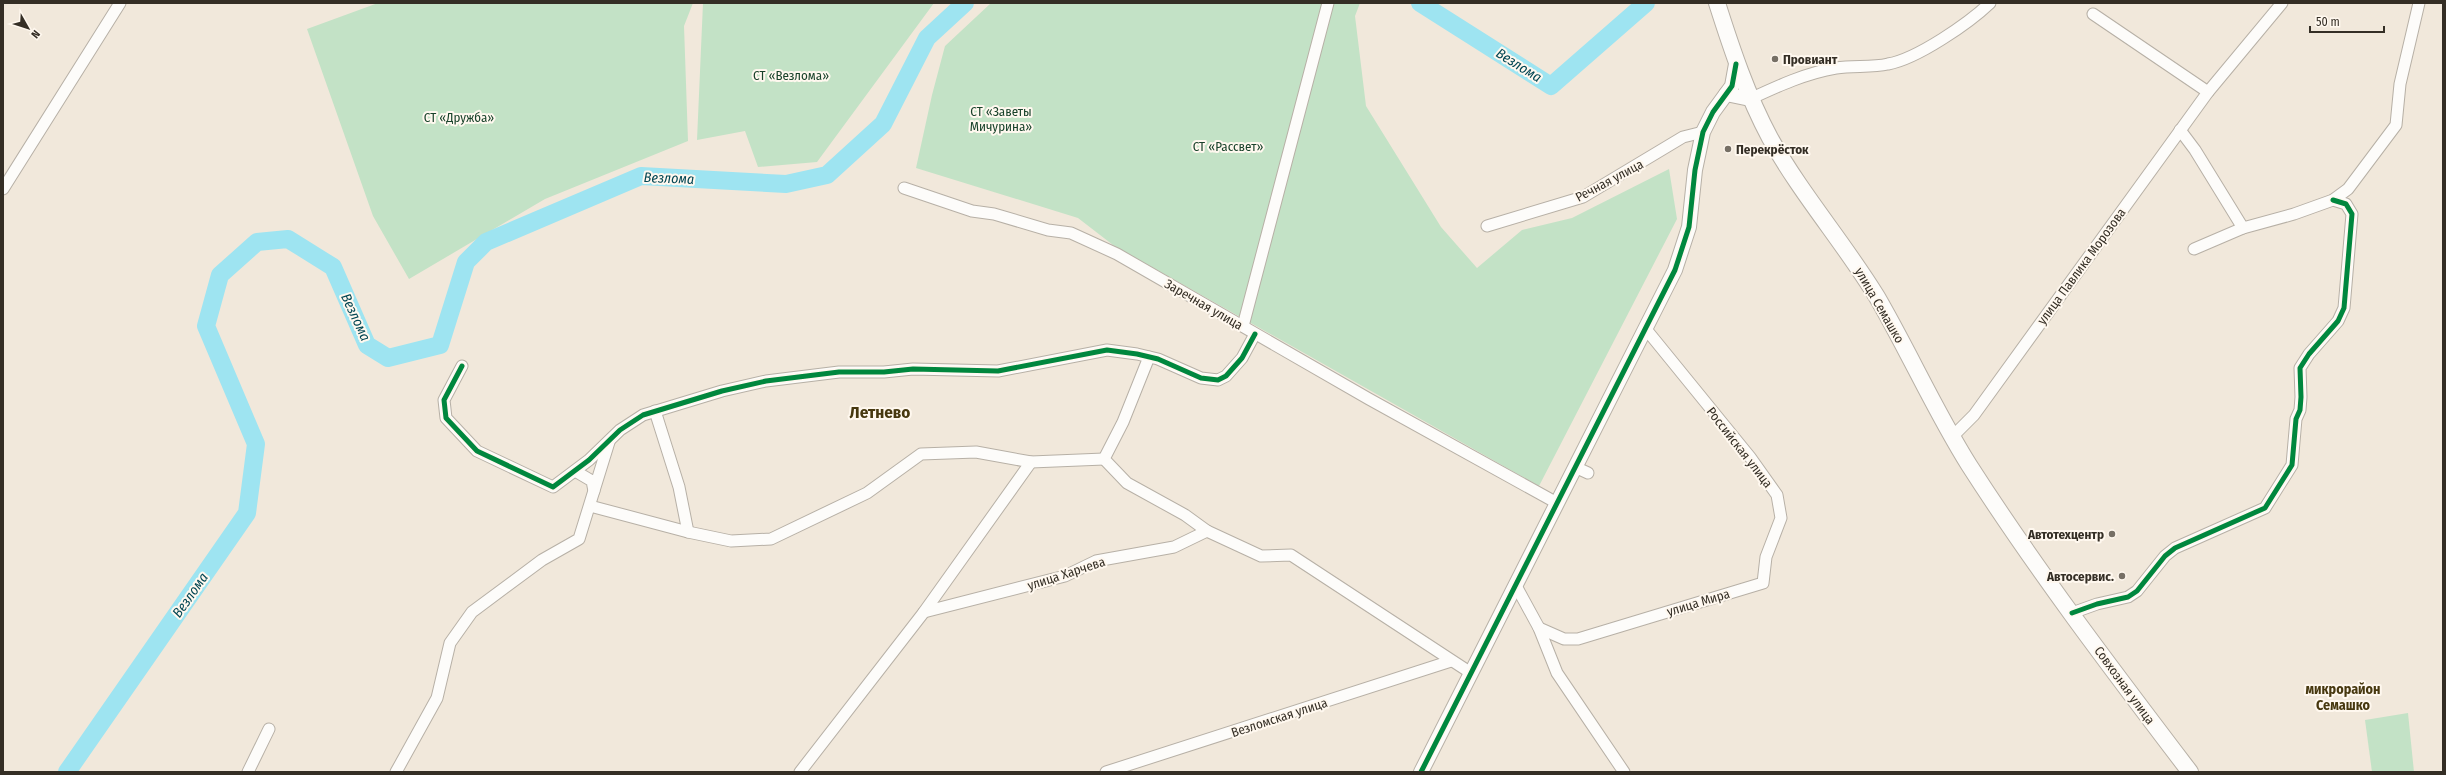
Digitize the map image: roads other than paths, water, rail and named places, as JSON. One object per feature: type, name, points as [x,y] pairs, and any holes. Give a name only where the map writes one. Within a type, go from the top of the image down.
[{"type":"main road","name":"улица Семашко","points":[[1717,3],[1736,64],[1750,99],[1771,140],[1876,296],[1952,437],[1990,497],[2061,598]]},
{"type":"main road","name":"Совхозная улица","points":[[2061,598],[2190,772]]},
{"type":"street","points":[[3,189],[120,3]]},
{"type":"street","points":[[1243,326],[1328,3]]},
{"type":"street","points":[[1726,94],[1750,99],[1820,71],[1837,68],[1889,64],[1913,54],[1949,34],[1990,3]]},
{"type":"street","name":"улица Павлика Морозова","points":[[1952,437],[1974,415],[2208,92],[2282,3]]},
{"type":"street","points":[[2194,249],[2243,228],[2294,214],[2333,200],[2348,189],[2396,125],[2400,84],[2419,3]]},
{"type":"street","points":[[2093,14],[2208,92]]},
{"type":"street","points":[[1421,772],[1684,248],[1689,228],[1695,170],[1704,132],[1713,112],[1732,86],[1736,64]]},
{"type":"street","points":[[2180,130],[2193,146],[2243,228]]},
{"type":"street","name":"Речная улица","points":[[1487,226],[1583,197],[1683,137],[1704,132]]},
{"type":"street","name":"Заречная улица","points":[[904,188],[972,211],[994,214],[1048,230],[1071,233],[1117,254],[1255,334],[1557,502]]},
{"type":"street","points":[[2072,613],[2097,604],[2128,597],[2136,591],[2165,556],[2175,548],[2265,508],[2292,466],[2296,419],[2300,410],[2300,368],[2309,354],[2338,321],[2344,308],[2352,224],[2348,189]]},
{"type":"street","points":[[2333,200],[2349,207]]},
{"type":"street","name":"Российская улица","points":[[1645,328],[1750,457],[1777,495],[1780,518],[1766,556],[1763,583]]},
{"type":"street","points":[[462,366],[444,400],[446,418],[477,451],[553,487],[575,471],[629,424],[655,410],[722,391],[795,376],[913,369],[998,371],[1106,350],[1149,357],[1201,378],[1218,380],[1226,376],[1242,358],[1255,334]]},
{"type":"street","points":[[1104,459],[1123,422],[1149,357]]},
{"type":"street","points":[[655,410],[680,487],[688,532]]},
{"type":"street","points":[[396,772],[437,698],[450,644],[472,612],[542,560],[579,539],[609,442]]},
{"type":"street","points":[[590,506],[688,532],[731,541],[771,539],[867,493],[921,454],[976,452],[1031,462],[1104,459],[1127,483],[1185,515],[1207,531],[1261,556],[1292,555],[1470,673]]},
{"type":"street","points":[[800,772],[924,612],[1031,462]]},
{"type":"street","points":[[1574,467],[1588,473]]},
{"type":"street","points":[[575,471],[586,476],[592,482],[594,490]]},
{"type":"street","name":"улица Харчева","points":[[924,612],[1065,576],[1096,561],[1174,547],[1207,531]]},
{"type":"street","name":"улица Мира","points":[[1539,628],[1564,639],[1578,639],[1763,583]]},
{"type":"street","points":[[1515,584],[1539,628],[1557,673],[1624,772]]},
{"type":"street","name":"Везломская улица","points":[[1106,772],[1124,769],[1451,661]]},
{"type":"street","points":[[248,772],[269,729]]},
{"type":"waterway","name":"Везлома","points":[[67,772],[247,513],[256,444],[206,326],[220,275],[257,242],[288,239],[333,267],[367,345],[388,358],[440,345],[466,262],[486,242],[641,176],[786,184],[827,175],[883,124],[927,38],[965,3]]},
{"type":"waterway","name":"Везлома","points":[[1420,3],[1551,86],[1646,3]]},
{"type":"place","name":"Провиант","points":[[1775,59]]},
{"type":"place","name":"Перекрёсток","points":[[1728,149]]},
{"type":"place","name":"Автотехцентр","points":[[2112,534]]},
{"type":"place","name":"Автосервис.","points":[[2122,576]]},
{"type":"district","name":"Летнево","points":[[880,412]]},
{"type":"district","name":"микрорайон Семашко","points":[[2343,698]]},
{"type":"park label","name":"СТ «Везлома»","points":[[791,75]]},
{"type":"park label","name":"СТ «Дружба»","points":[[459,117]]},
{"type":"park label","name":"СТ «Заветы Мичурина»","points":[[1001,118]]},
{"type":"park label","name":"СТ «Рассвет»","points":[[1228,146]]}]
